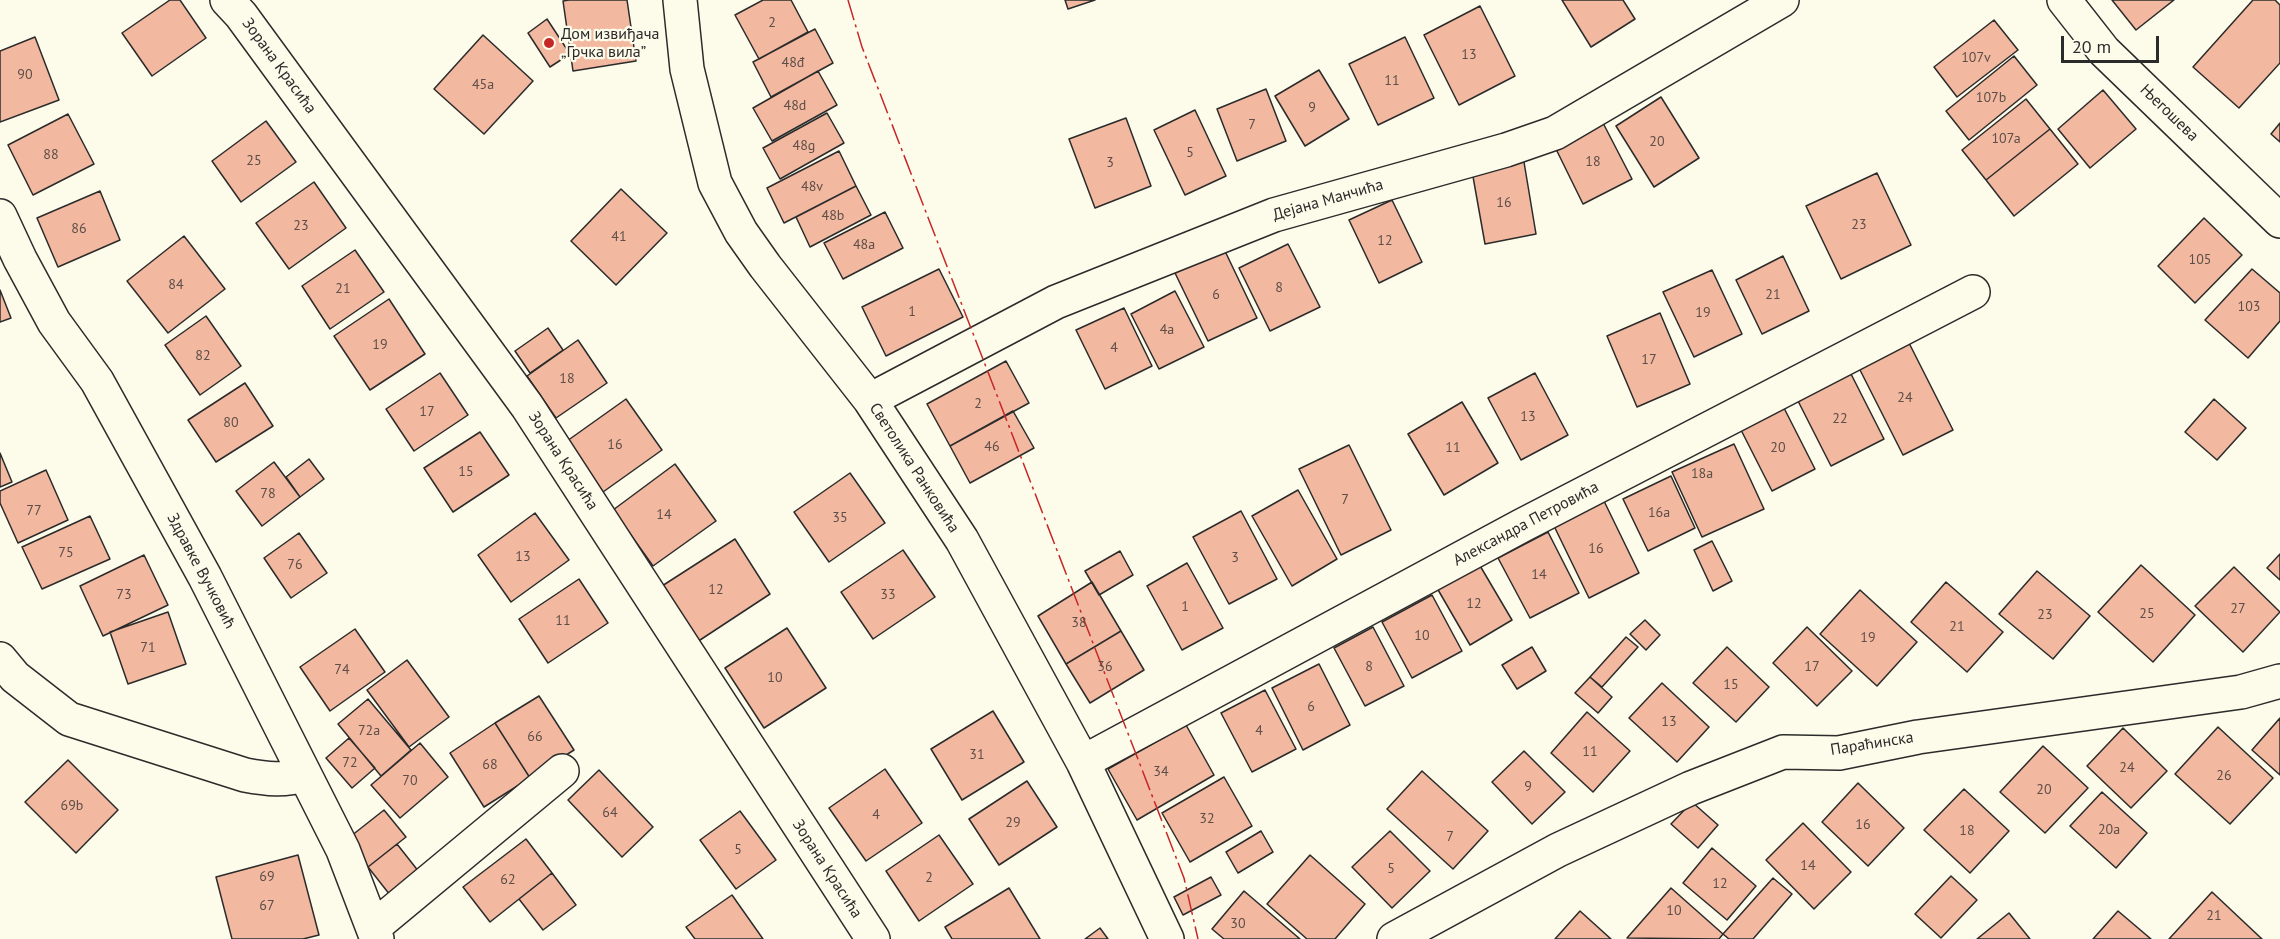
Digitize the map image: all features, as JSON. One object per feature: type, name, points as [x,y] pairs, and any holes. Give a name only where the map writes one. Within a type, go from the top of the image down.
[{"type":"street","name":"Зорана Красића","points":[[227,0],[248,24],[527,406],[873,939]]},
{"type":"street","name":"Светолика Ранковића","points":[[680,0],[687,69],[716,183],[741,232],[870,400],[962,540],[1083,762],[1167,939]]},
{"type":"street","name":"Дејана Манчића","points":[[870,400],[1056,302],[1274,215],[1506,150],[1555,133],[1782,0]]},
{"type":"street","name":"Његошева","points":[[2064,0],[2104,51],[2280,221]]},
{"type":"street","name":"Здравке Вучковић","points":[[0,216],[54,322],[97,381],[205,577],[343,850],[375,933]]},
{"type":"street","name":"Александра Петровића","points":[[1083,762],[1521,526],[1973,292]]},
{"type":"street","points":[[0,659],[15,677],[69,719],[268,780],[288,780],[305,776]]},
{"type":"street","name":"Параћинска","points":[[1394,939],[1558,850],[1691,788],[1783,752],[1839,753],[1918,737],[2241,692],[2280,681]]},
{"type":"street","points":[[375,933],[562,771]]},
{"type":"building","points":[[170,0],[180,0],[206,38],[152,76],[122,33]]},
{"type":"building","points":[[627,0],[636,61],[573,71],[563,1]]},
{"type":"building","points":[[763,0],[791,0],[808,32],[759,59],[735,15]]},
{"type":"building","points":[[1065,0],[1095,0],[1068,9]]},
{"type":"building","points":[[1562,0],[1623,0],[1635,19],[1591,47]]},
{"type":"building","points":[[2112,0],[2174,0],[2136,30]]},
{"type":"building","points":[[2253,0],[2275,0],[2280,5],[2280,63],[2239,108],[2193,67]]},
{"type":"building","points":[[1480,6],[1515,76],[1459,105],[1424,35]]},
{"type":"building","name":"Дом извиђача „Грчка вила”","points":[[547,19],[570,54],[550,67],[528,33]]},
{"type":"building","points":[[1994,20],[2018,50],[1957,97],[1934,67]]},
{"type":"building","points":[[815,29],[833,63],[771,97],[753,62]]},
{"type":"building","points":[[483,35],[533,81],[484,134],[434,89]]},
{"type":"building","points":[[35,37],[59,100],[0,122],[0,51]]},
{"type":"building","points":[[1405,37],[1434,98],[1378,125],[1349,64]]},
{"type":"building","points":[[2014,56],[2037,85],[1969,140],[1946,111]]},
{"type":"building","points":[[1319,70],[1349,119],[1305,146],[1275,96]]},
{"type":"building","points":[[818,71],[837,105],[772,141],[753,108]]},
{"type":"building","points":[[1266,89],[1286,141],[1237,161],[1217,109]]},
{"type":"building","points":[[2103,90],[2136,129],[2090,168],[2058,129]]},
{"type":"building","points":[[1661,97],[1699,158],[1654,187],[1616,126]]},
{"type":"building","points":[[2026,99],[2050,129],[1986,180],[1962,150]]},
{"type":"building","points":[[1195,110],[1226,176],[1185,195],[1154,130]]},
{"type":"building","points":[[827,113],[844,143],[780,179],[763,148]]},
{"type":"building","points":[[68,114],[94,164],[33,195],[8,145]]},
{"type":"building","points":[[1126,118],[1151,186],[1095,208],[1069,139]]},
{"type":"building","points":[[266,121],[296,162],[241,202],[212,161]]},
{"type":"building","points":[[1602,121],[1632,179],[1583,204],[1554,145]]},
{"type":"building","points":[[2280,123],[2280,142],[2271,134]]},
{"type":"building","points":[[2050,129],[2078,164],[2014,216],[1986,180]]},
{"type":"building","points":[[839,151],[856,186],[784,223],[767,188]]},
{"type":"building","points":[[1524,162],[1536,234],[1485,244],[1472,171]]},
{"type":"building","points":[[1877,173],[1911,245],[1841,279],[1806,206]]},
{"type":"building","points":[[314,182],[346,228],[289,269],[256,223]]},
{"type":"building","points":[[856,186],[871,215],[810,247],[796,217]]},
{"type":"building","points":[[621,189],[667,233],[616,285],[571,241]]},
{"type":"building","points":[[100,191],[120,240],[58,267],[37,218]]},
{"type":"building","points":[[1392,200],[1422,262],[1379,283],[1349,220]]},
{"type":"building","points":[[885,212],[903,248],[843,279],[824,243]]},
{"type":"building","points":[[2204,218],[2242,255],[2195,303],[2158,266]]},
{"type":"building","points":[[184,236],[225,289],[168,333],[127,281]]},
{"type":"building","points":[[1288,244],[1320,307],[1270,331],[1239,268]]},
{"type":"building","points":[[1224,249],[1257,318],[1208,341],[1175,273]]},
{"type":"building","points":[[355,250],[384,292],[330,329],[302,286]]},
{"type":"building","points":[[1783,256],[1809,311],[1762,334],[1736,280]]},
{"type":"building","points":[[939,269],[963,317],[886,356],[862,307]]},
{"type":"building","points":[[2252,269],[2280,293],[2280,321],[2248,358],[2205,320]]},
{"type":"building","points":[[1712,270],[1742,334],[1694,357],[1663,292]]},
{"type":"building","points":[[0,290],[11,318],[0,322]]},
{"type":"building","points":[[1175,291],[1204,347],[1159,369],[1131,314]]},
{"type":"building","points":[[389,299],[425,354],[370,390],[334,336]]},
{"type":"building","points":[[1124,308],[1152,366],[1105,389],[1076,330]]},
{"type":"building","points":[[1660,313],[1690,384],[1637,407],[1607,336]]},
{"type":"building","points":[[206,316],[241,366],[200,395],[165,345]]},
{"type":"building","points":[[548,328],[563,350],[530,373],[515,351]]},
{"type":"building","points":[[578,340],[607,383],[556,418],[527,376]]},
{"type":"building","points":[[1908,341],[1953,430],[1903,455],[1858,366]]},
{"type":"building","points":[[1006,361],[1029,403],[950,446],[927,404]]},
{"type":"building","points":[[1850,372],[1884,439],[1831,466],[1797,399]]},
{"type":"building","points":[[440,373],[468,415],[414,451],[386,409]]},
{"type":"building","points":[[1535,373],[1568,435],[1521,460],[1488,398]]},
{"type":"building","points":[[245,383],[273,426],[216,462],[188,420]]},
{"type":"building","points":[[626,399],[662,450],[603,492],[567,441]]},
{"type":"building","points":[[2214,399],[2246,428],[2217,460],[2185,432]]},
{"type":"building","points":[[1462,402],[1498,463],[1444,495],[1408,434]]},
{"type":"building","points":[[1783,406],[1815,469],[1772,491],[1740,428]]},
{"type":"building","points":[[1013,411],[1034,448],[970,483],[950,446]]},
{"type":"building","points":[[480,432],[509,475],[453,512],[424,468]]},
{"type":"building","points":[[1734,444],[1764,509],[1702,537],[1672,472]]},
{"type":"building","points":[[1349,445],[1391,530],[1341,555],[1299,469]]},
{"type":"building","points":[[0,453],[12,482],[0,487]]},
{"type":"building","points":[[309,459],[324,479],[300,497],[286,477]]},
{"type":"building","points":[[274,462],[300,497],[262,526],[236,491]]},
{"type":"building","points":[[675,464],[716,521],[653,566],[613,510]]},
{"type":"building","points":[[46,470],[68,520],[18,543],[0,503],[0,491]]},
{"type":"building","points":[[850,473],[885,523],[829,562],[794,512]]},
{"type":"building","points":[[1671,476],[1695,528],[1648,551],[1623,499]]},
{"type":"building","points":[[1298,490],[1337,559],[1292,586],[1252,516]]},
{"type":"building","points":[[1604,501],[1639,573],[1589,598],[1554,526]]},
{"type":"building","points":[[1241,511],[1277,579],[1229,604],[1193,537]]},
{"type":"building","points":[[535,513],[569,560],[511,602],[478,555]]},
{"type":"building","points":[[90,516],[110,559],[42,589],[22,547]]},
{"type":"building","points":[[1548,532],[1579,593],[1530,618],[1498,558]]},
{"type":"building","points":[[299,533],[327,573],[291,598],[264,558]]},
{"type":"building","points":[[735,539],[770,594],[697,642],[662,586]]},
{"type":"building","points":[[1712,541],[1732,581],[1713,591],[1694,550]]},
{"type":"building","points":[[903,550],[935,597],[873,639],[841,592]]},
{"type":"building","points":[[1120,551],[1133,575],[1099,595],[1085,571]]},
{"type":"building","points":[[2280,554],[2280,580],[2267,568]]},
{"type":"building","points":[[144,555],[168,605],[103,636],[80,586]]},
{"type":"building","points":[[1187,563],[1223,628],[1182,650],[1147,586]]},
{"type":"building","points":[[1479,564],[1512,620],[1470,645],[1437,588]]},
{"type":"building","points":[[2141,565],[2195,615],[2153,662],[2098,612]]},
{"type":"building","points":[[2234,567],[2280,612],[2243,652],[2195,606]]},
{"type":"building","points":[[2037,571],[2090,616],[2053,659],[1999,614]]},
{"type":"building","points":[[579,579],[608,623],[548,663],[519,619]]},
{"type":"building","points":[[1092,582],[1121,631],[1066,664],[1038,616]]},
{"type":"building","points":[[1946,582],[2003,632],[1967,672],[1911,622]]},
{"type":"building","points":[[1860,590],[1917,642],[1877,686],[1820,634]]},
{"type":"building","points":[[1432,595],[1462,651],[1412,678],[1382,622]]},
{"type":"building","points":[[168,612],[186,664],[128,684],[110,632]]},
{"type":"building","points":[[1645,620],[1660,635],[1646,650],[1630,634]]},
{"type":"building","points":[[1373,627],[1404,686],[1365,706],[1334,648]]},
{"type":"building","points":[[1807,627],[1852,671],[1817,706],[1773,663]]},
{"type":"building","points":[[787,628],[826,688],[764,728],[725,668]]},
{"type":"building","points":[[355,629],[385,672],[330,711],[300,667]]},
{"type":"building","points":[[1121,631],[1144,670],[1090,703],[1066,664]]},
{"type":"building","points":[[1626,637],[1638,647],[1602,687],[1590,677]]},
{"type":"building","points":[[1532,647],[1546,671],[1517,689],[1502,665]]},
{"type":"building","points":[[1727,647],[1769,687],[1736,722],[1693,683]]},
{"type":"building","points":[[407,660],[449,717],[409,747],[367,690]]},
{"type":"building","points":[[1319,664],[1350,725],[1303,750],[1272,688]]},
{"type":"building","points":[[1590,677],[1612,697],[1598,713],[1575,693]]},
{"type":"building","points":[[1662,683],[1709,727],[1677,762],[1629,718]]},
{"type":"building","points":[[1265,690],[1296,749],[1252,772],[1221,713]]},
{"type":"building","points":[[539,696],[574,750],[530,778],[495,723]]},
{"type":"building","points":[[368,699],[411,750],[381,776],[338,724]]},
{"type":"building","points":[[993,711],[1024,762],[962,800],[931,749]]},
{"type":"building","points":[[1587,712],[1630,751],[1593,792],[1551,753]]},
{"type":"building","points":[[2280,718],[2280,775],[2252,750]]},
{"type":"building","points":[[495,723],[530,778],[484,807],[450,753]]},
{"type":"building","points":[[1186,725],[1214,775],[1137,820],[1108,769]]},
{"type":"building","points":[[2218,727],[2273,778],[2230,824],[2175,774]]},
{"type":"building","points":[[2123,728],[2167,771],[2131,808],[2087,766]]},
{"type":"building","points":[[349,738],[375,768],[352,788],[326,758]]},
{"type":"building","points":[[420,743],[448,777],[400,818],[371,785]]},
{"type":"building","points":[[2043,746],[2088,788],[2045,833],[2000,792]]},
{"type":"building","points":[[1524,751],[1565,792],[1532,824],[1492,782]]},
{"type":"building","points":[[68,760],[118,810],[76,853],[25,802]]},
{"type":"building","points":[[885,769],[922,823],[866,861],[829,808]]},
{"type":"building","points":[[599,770],[653,827],[622,857],[568,800]]},
{"type":"building","points":[[1422,771],[1488,831],[1453,869],[1387,809]]},
{"type":"building","points":[[1224,777],[1252,826],[1190,862],[1162,813]]},
{"type":"building","points":[[1027,781],[1057,827],[999,865],[969,819]]},
{"type":"building","points":[[1858,783],[1904,828],[1868,866],[1822,822]]},
{"type":"building","points":[[1964,789],[2009,831],[1970,873],[1924,830]]},
{"type":"building","points":[[2102,792],[2147,833],[2116,868],[2070,826]]},
{"type":"building","points":[[1692,802],[1718,825],[1698,848],[1671,824]]},
{"type":"building","points":[[384,810],[406,837],[368,867],[346,840]]},
{"type":"building","points":[[740,811],[776,860],[736,889],[700,840]]},
{"type":"building","points":[[1803,823],[1851,872],[1814,909],[1766,860]]},
{"type":"building","points":[[1261,831],[1273,852],[1238,873],[1226,852]]},
{"type":"building","points":[[1390,831],[1430,871],[1392,908],[1352,867]]},
{"type":"building","points":[[939,835],[973,884],[919,921],[886,871]]},
{"type":"building","points":[[526,839],[552,873],[490,922],[463,887]]},
{"type":"building","points":[[397,844],[423,877],[394,900],[368,867]]},
{"type":"building","points":[[1712,848],[1756,886],[1727,920],[1683,883]]},
{"type":"building","points":[[298,855],[319,935],[303,939],[232,939],[216,877]]},
{"type":"building","points":[[1310,855],[1365,904],[1335,939],[1307,939],[1267,904]]},
{"type":"building","points":[[552,873],[576,905],[543,930],[519,899]]},
{"type":"building","points":[[1951,876],[1977,900],[1941,938],[1915,914]]},
{"type":"building","points":[[1211,877],[1221,895],[1183,915],[1174,897]]},
{"type":"building","points":[[1773,878],[1792,894],[1753,939],[1729,939],[1723,934]]},
{"type":"building","points":[[1009,888],[1040,939],[952,939],[945,927]]},
{"type":"building","points":[[1671,888],[1723,934],[1719,939],[1627,938]]},
{"type":"building","points":[[1244,891],[1300,939],[1224,939],[1212,929]]},
{"type":"building","points":[[2212,892],[2262,939],[2169,939]]},
{"type":"building","points":[[732,895],[763,939],[695,939],[686,927]]},
{"type":"building","points":[[1580,911],[1611,939],[1555,939]]},
{"type":"building","points":[[2118,911],[2151,939],[2093,939]]},
{"type":"building","points":[[2009,913],[2030,939],[1977,939]]},
{"type":"building","points":[[1100,928],[1108,939],[1085,939]]},
{"type":"power","points":[[848,0],[862,47],[1184,878],[1198,939]]},
{"type":"place","name":"Дом извиђача „Грчка вила”","points":[[549,43]]}]
